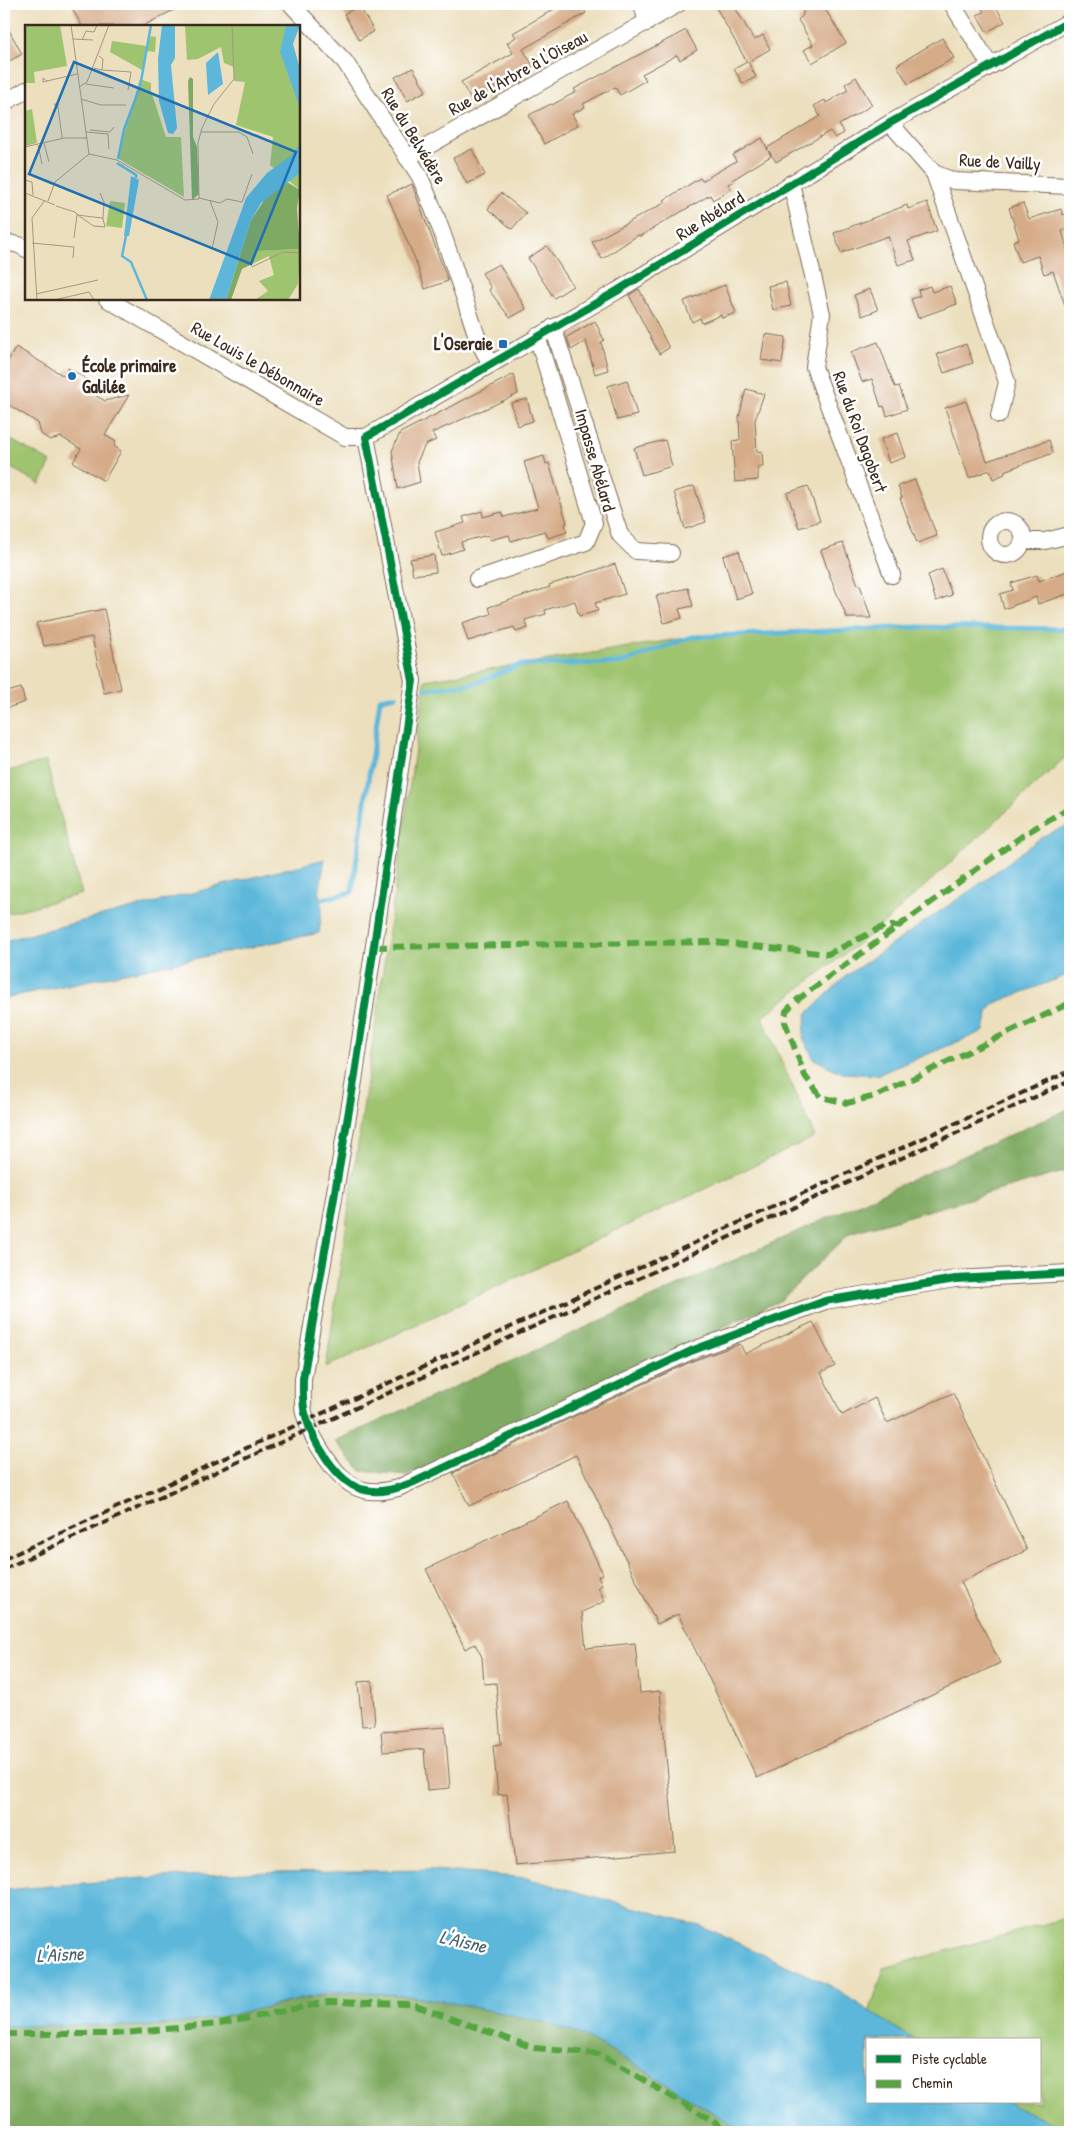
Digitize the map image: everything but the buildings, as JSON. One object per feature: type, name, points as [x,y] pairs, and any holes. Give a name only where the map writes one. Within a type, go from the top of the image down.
[{"type":"street","name":"Rue du Belvédère","points":[[292,4],[305,31],[345,62],[408,158],[427,193],[482,350],[491,363]]},
{"type":"street","points":[[642,4],[647,23]]},
{"type":"street","name":"Rue de l'Arbre à l'Oiseau","points":[[408,158],[678,4]]},
{"type":"street","points":[[952,4],[990,65]]},
{"type":"street","name":"Rue Abélard","points":[[366,437],[536,336],[617,291],[890,123],[1070,20]]},
{"type":"street","points":[[4,103],[25,91]]},
{"type":"street","name":"Rue de Vailly","points":[[890,123],[934,173],[954,181],[1070,186]]},
{"type":"street","points":[[934,173],[1007,382],[999,415]]},
{"type":"street","name":"Rue du Roi Dagobert","points":[[791,183],[822,314],[814,367],[892,575]]},
{"type":"street","points":[[4,242],[19,245],[25,248]]},
{"type":"street","name":"Rue Louis le Débonnaire","points":[[109,300],[344,437],[366,437]]},
{"type":"street","points":[[553,327],[620,535],[636,551],[671,553]]},
{"type":"street","name":"Impasse Abélard","points":[[477,579],[586,542],[594,523],[536,336]]},
{"type":"street","points":[[366,437],[413,681],[356,1071],[303,1379],[304,1412],[308,1425],[314,1440],[338,1472],[350,1483],[362,1490],[374,1492],[398,1488],[691,1351],[826,1300],[955,1279],[1070,1273]]},
{"type":"street","points":[[1023,540],[1045,541],[1070,536]]},
{"type":"green space","points":[[11,440],[51,462],[40,484],[4,464],[4,453]]},
{"type":"green space","points":[[918,627],[1070,629],[1070,753],[881,926],[762,1017],[815,1137],[326,1367],[425,680],[691,637]]},
{"type":"green space","points":[[46,761],[82,894],[4,914],[4,772]]},
{"type":"green space","points":[[1070,1108],[1070,1170],[850,1233],[781,1300],[407,1475],[361,1471],[335,1441]]},
{"type":"green space","points":[[1070,1917],[1070,2132],[829,2132],[884,1968]]},
{"type":"green space","points":[[360,1992],[401,1995],[448,2002],[540,2021],[581,2035],[636,2065],[744,2132],[4,2132],[4,2026],[170,2025],[228,2016],[315,1997]]},
{"type":"water","points":[[1070,825],[1070,974],[995,1003],[988,1011],[984,1031],[877,1075],[842,1073],[814,1059],[803,1038],[807,1014],[846,976],[981,883],[1043,836]]},
{"type":"water","points":[[325,859],[319,893],[322,909],[319,933],[4,998],[4,941]]},
{"type":"water","name":"L'Aisne","points":[[434,1870],[526,1878],[699,1925],[829,1985],[911,2038],[866,2038],[866,2104],[1010,2104],[1070,2132],[744,2132],[636,2065],[581,2035],[540,2021],[448,2002],[401,1995],[360,1992],[330,1993],[231,2015],[184,2023],[147,2026],[4,2026],[4,1890],[144,1878],[269,1872]]},
{"type":"waterway","points":[[426,689],[473,684],[520,665],[621,663],[691,637],[918,627],[1070,629]]},
{"type":"waterway","points":[[315,901],[352,892],[380,699],[396,696]]},
{"type":"railway","points":[[4,1559],[1070,1071]]},
{"type":"railway","points":[[4,1569],[1070,1081]]},
{"type":"marked path","points":[[1070,807],[1025,834],[797,1000],[786,1011],[785,1022],[805,1076],[821,1097],[847,1103],[876,1096],[1070,1003]]},
{"type":"marked path","points":[[375,947],[715,942],[828,954],[885,926],[898,926]]},
{"type":"marked path","points":[[4,2034],[113,2034],[220,2024],[328,2002],[410,2004],[534,2048],[599,2054],[710,2119],[727,2132]]},
{"type":"cycle path","points":[[1070,21],[890,123],[617,291],[366,437],[413,681],[354,1081],[303,1379],[304,1409],[319,1447],[335,1470],[355,1486],[365,1490],[390,1490],[414,1482],[691,1351],[825,1301],[955,1279],[1070,1273]]},
{"type":"place","name":"L'Oseraie","points":[[503,344]]},
{"type":"place","name":"École primaire Galilée","points":[[72,376]]}]
